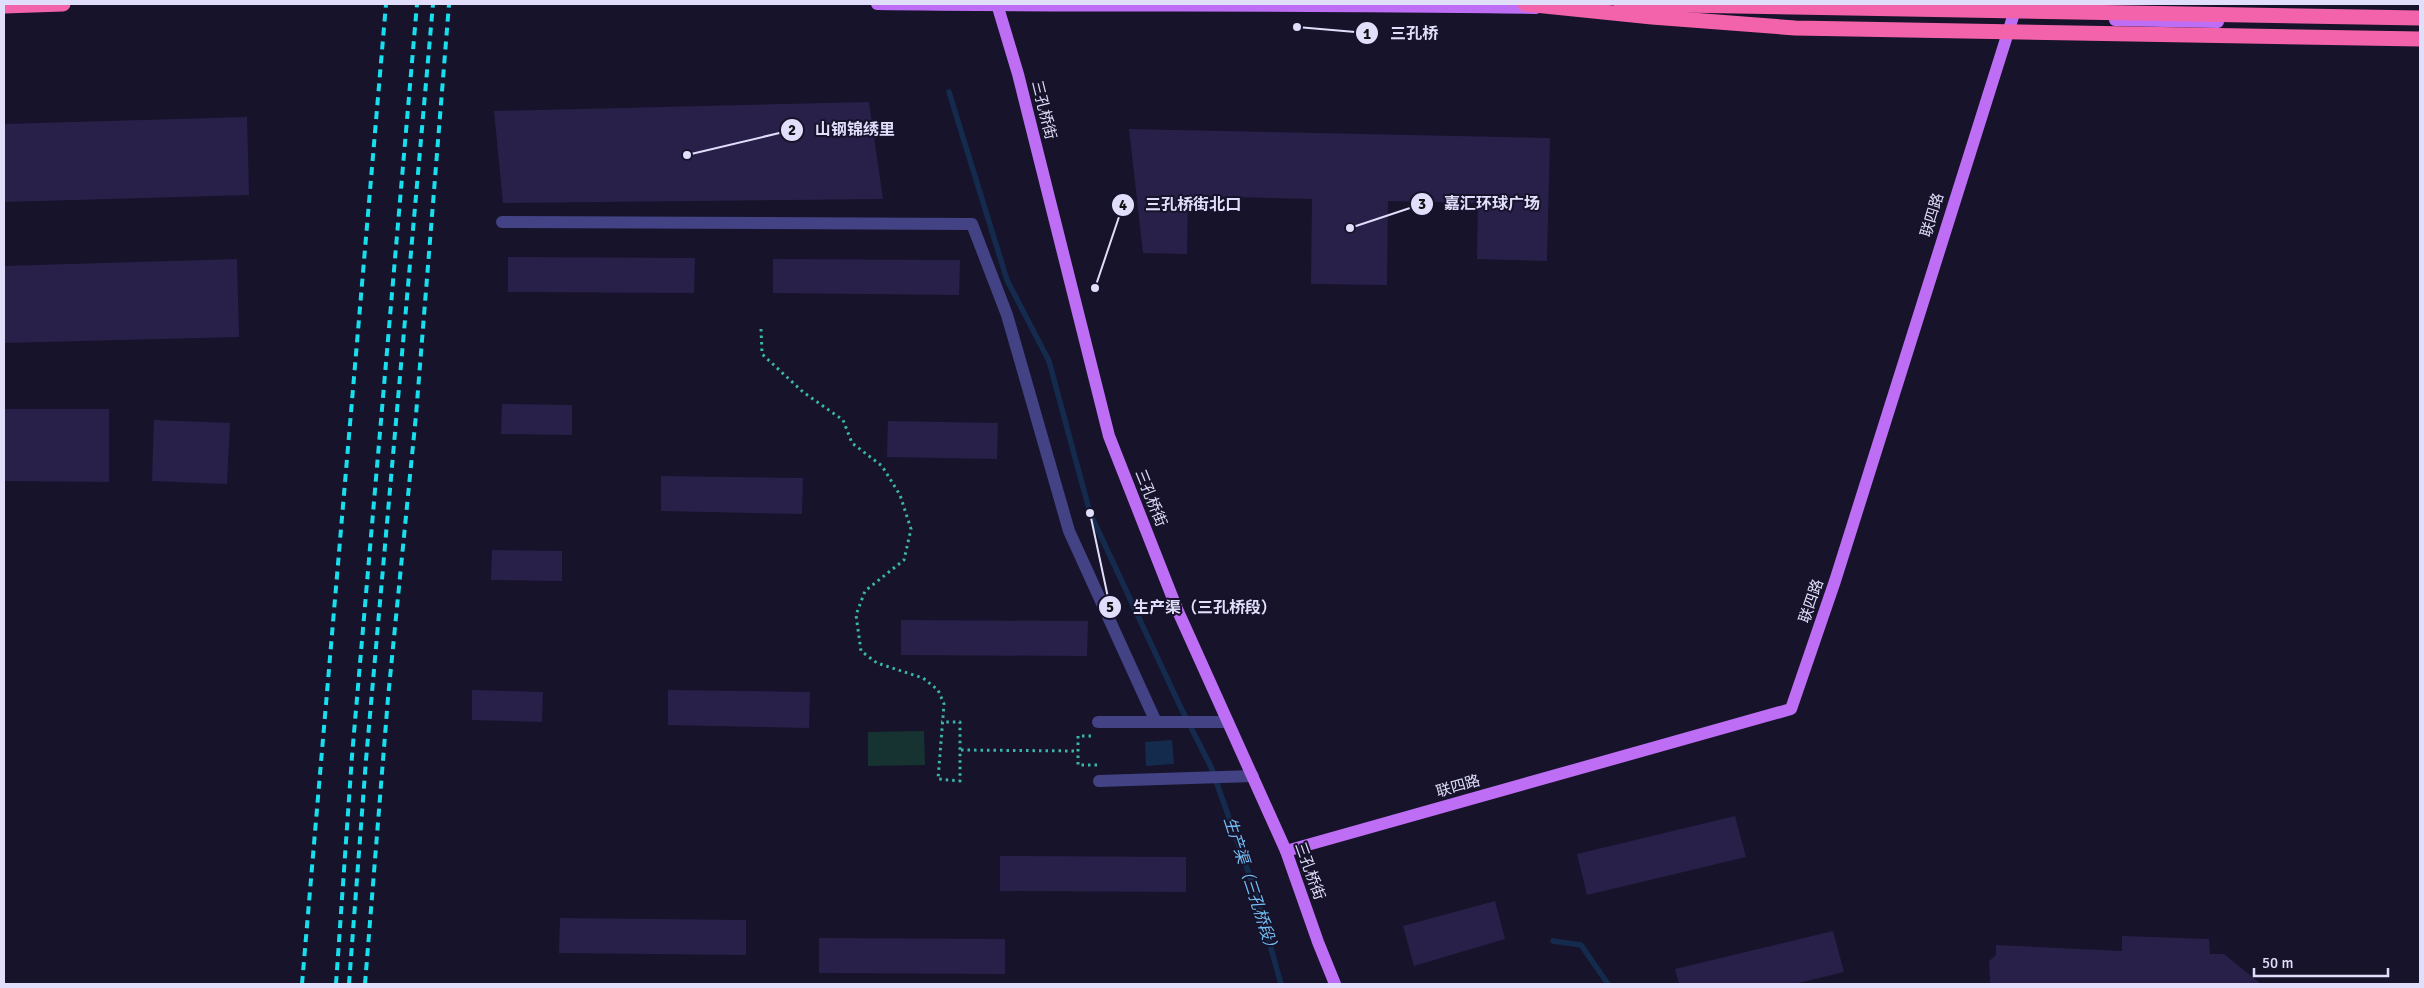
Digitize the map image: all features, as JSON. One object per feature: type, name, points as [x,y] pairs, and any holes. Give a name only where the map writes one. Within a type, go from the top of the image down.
[{"type":"highway","points":[[4,6],[63,4]]},
{"type":"highway","points":[[1525,4],[1652,17],[1795,28],[2420,39]]},
{"type":"highway","points":[[1622,4],[2420,18]]},
{"type":"main road","points":[[877,4],[1360,5],[1851,14],[2014,9],[2150,22],[2420,22]]},
{"type":"main road","name":"三孔桥街","points":[[997,5],[1018,74],[1109,436],[1177,609],[1286,851],[1335,984]]},
{"type":"main road","name":"联四路","points":[[1286,851],[1791,708],[1835,581],[2014,9]]},
{"type":"street","points":[[502,222],[972,224],[1007,315],[1068,531],[1156,722]]},
{"type":"street","points":[[1098,722],[1228,722]]},
{"type":"street","points":[[1099,781],[1253,776]]},
{"type":"path","points":[[762,330],[762,354],[803,392],[843,420],[852,443],[882,466],[900,494],[911,529],[910,536],[904,560],[865,591],[856,615],[861,651],[877,664],[923,678],[938,690],[944,704],[941,722],[938,779],[960,781],[960,722],[941,722]]},
{"type":"path","points":[[1078,736],[1078,765]]},
{"type":"path","points":[[961,750],[1078,751]]},
{"type":"green space","points":[[924,731],[925,765],[868,766],[868,732]]},
{"type":"water","points":[[1172,740],[1174,764],[1146,766],[1145,742]]},
{"type":"building","points":[[869,102],[883,199],[503,203],[494,111]]},
{"type":"building","points":[[247,117],[249,195],[4,202],[4,124]]},
{"type":"building","points":[[1129,129],[1550,138],[1547,261],[1477,259],[1478,203],[1388,201],[1387,285],[1311,284],[1312,199],[1188,196],[1187,254],[1143,253]]},
{"type":"building","points":[[508,257],[695,258],[694,293],[508,292]]},
{"type":"building","points":[[237,259],[239,337],[4,343],[4,266]]},
{"type":"building","points":[[773,259],[960,260],[959,295],[773,293]]},
{"type":"building","points":[[502,404],[572,405],[572,435],[501,434]]},
{"type":"building","points":[[4,409],[109,409],[109,482],[4,481]]},
{"type":"building","points":[[154,420],[230,423],[227,484],[152,481]]},
{"type":"building","points":[[888,421],[998,423],[997,459],[887,457]]},
{"type":"building","points":[[661,476],[803,478],[802,514],[661,511]]},
{"type":"building","points":[[492,550],[562,551],[562,581],[491,580]]},
{"type":"building","points":[[901,620],[1088,621],[1087,656],[901,655]]},
{"type":"building","points":[[472,690],[543,692],[542,722],[472,720]]},
{"type":"building","points":[[668,690],[810,692],[809,728],[668,725]]},
{"type":"building","points":[[1735,816],[1746,857],[1587,895],[1577,854]]},
{"type":"building","points":[[1000,856],[1186,857],[1186,892],[1000,891]]},
{"type":"building","points":[[1495,901],[1505,939],[1414,966],[1403,926]]},
{"type":"building","points":[[560,918],[746,920],[746,955],[559,953]]},
{"type":"building","points":[[1833,931],[1844,972],[1794,984],[1679,984],[1675,969]]},
{"type":"building","points":[[2122,936],[2209,939],[2210,954],[2224,954],[2261,984],[1990,984],[1989,961],[1996,955],[1996,945],[2122,951]]},
{"type":"building","points":[[819,938],[1005,939],[1005,974],[819,973]]},
{"type":"waterway","name":"生产渠（三孔桥段）","points":[[949,92],[1007,280],[1049,361],[1090,513],[1180,706],[1211,767],[1254,888],[1281,984]]},
{"type":"waterway","points":[[1553,941],[1581,945],[1608,984]]},
{"type":"railway","points":[[302,984],[386,4]]},
{"type":"railway","points":[[336,984],[352,756],[417,4]]},
{"type":"railway","points":[[349,984],[366,760],[433,4]]},
{"type":"railway","points":[[365,984],[388,698],[416,415],[449,4]]},
{"type":"place","name":"三孔桥","points":[[1297,27]]},
{"type":"place","name":"山钢锦绣里","points":[[687,155]]},
{"type":"place","name":"嘉汇环球广场","points":[[1350,228]]},
{"type":"place","name":"三孔桥街北口","points":[[1095,288]]},
{"type":"place","name":"生产渠（三孔桥段）","points":[[1090,513]]}]
